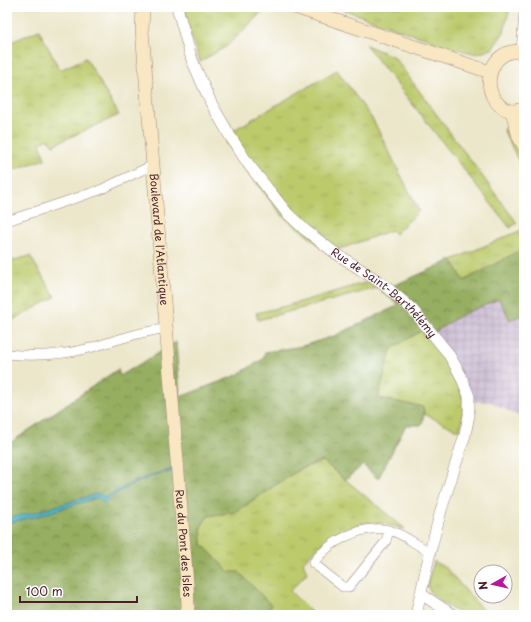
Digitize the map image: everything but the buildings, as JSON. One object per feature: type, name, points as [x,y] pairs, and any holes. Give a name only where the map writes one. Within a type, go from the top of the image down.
[{"type":"main road","name":"Boulevard de l'Atlantique","points":[[143,7],[142,30],[165,329],[178,471]]},
{"type":"main road","points":[[295,7],[490,72]]},
{"type":"main road","points":[[522,52],[505,54],[499,59],[490,72],[489,81],[490,89],[499,104],[518,110],[520,137],[524,146]]},
{"type":"main road","name":"Rue du Pont des Isles","points":[[178,471],[187,584],[187,615]]},
{"type":"street","name":"Rue de Saint-Barthélémy","points":[[177,7],[192,60],[211,103],[248,165],[279,203],[304,229],[334,252],[384,285],[412,309],[448,353],[460,374],[469,396],[469,415],[465,435],[442,507],[416,615]]},
{"type":"street","points":[[522,52],[524,12]]},
{"type":"street","points":[[7,221],[100,190],[153,165]]},
{"type":"street","points":[[7,354],[39,356],[58,354],[89,348],[153,330],[165,329]]},
{"type":"street","points":[[389,530],[386,541],[349,587],[343,587],[313,563],[321,552],[348,535],[378,529],[389,530],[430,552]]},
{"type":"street","points":[[421,594],[453,615]]},
{"type":"shaded area","points":[[499,299],[510,320],[524,314],[524,419],[491,402],[463,401],[453,373],[428,336],[461,315]]},
{"type":"green space","points":[[182,7],[255,7],[263,11],[227,46],[200,62]]},
{"type":"green space","points":[[336,7],[510,7],[504,32],[492,49],[477,54],[451,48]]},
{"type":"green space","points":[[39,30],[60,70],[86,58],[119,115],[53,145],[48,139],[40,143],[45,159],[7,172],[7,44]]},
{"type":"green space","points":[[366,45],[394,57],[517,223],[510,228]]},
{"type":"green space","points":[[337,70],[373,120],[419,211],[395,234],[392,230],[329,253],[283,216],[226,142],[236,137],[232,131]]},
{"type":"green space","points":[[524,125],[524,172],[503,129]]},
{"type":"green space","points":[[524,229],[524,248],[464,281],[452,260]]},
{"type":"green space","points":[[524,248],[524,314],[510,320],[499,299],[461,315],[428,336],[421,331],[391,349],[378,398],[423,407],[424,414],[422,425],[406,425],[378,479],[363,465],[345,480],[323,461],[300,469],[235,512],[208,516],[201,527],[202,544],[229,572],[239,572],[271,605],[266,615],[7,615],[7,445],[118,369],[120,376],[176,342],[180,397],[237,375],[263,359],[265,352],[302,346],[334,336],[399,305],[381,291],[452,260],[464,281]]},
{"type":"green space","points":[[30,256],[55,297],[13,320],[7,332],[7,262]]},
{"type":"green space","points":[[368,282],[377,288],[258,320],[256,313]]},
{"type":"green space","points":[[421,331],[441,353],[457,382],[464,404],[460,431],[424,414],[423,407],[378,398],[391,349]]},
{"type":"green space","points":[[323,461],[405,529],[380,523],[366,523],[355,525],[336,534],[327,540],[303,562],[307,573],[290,591],[314,615],[266,615],[271,605],[229,572],[202,544],[201,527],[208,516],[235,512],[300,469]]},
{"type":"green space","points":[[434,561],[447,569],[473,599],[473,604],[477,604],[487,615],[462,615],[442,603],[431,593],[427,585]]},
{"type":"water","points":[[174,469],[174,471],[153,476],[130,486],[108,499],[104,504],[99,497],[38,516],[7,523],[7,518],[36,512],[100,493],[104,498],[138,480]]}]
